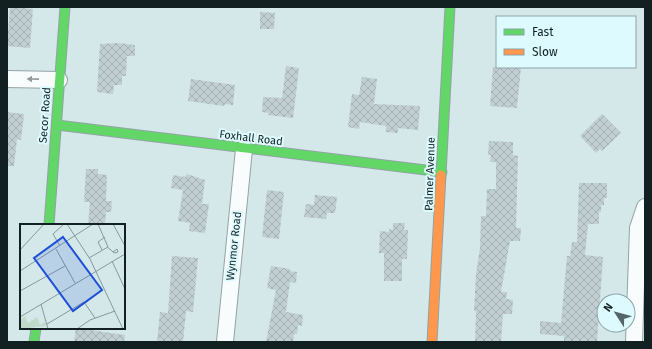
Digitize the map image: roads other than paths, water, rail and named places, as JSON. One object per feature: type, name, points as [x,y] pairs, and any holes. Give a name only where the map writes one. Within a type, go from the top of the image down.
[{"type":"street","name":"Secor Road","points":[[49,224],[65,7]]},
{"type":"street","name":"Palmer Avenue","points":[[432,342],[450,7]]},
{"type":"street","points":[[7,79],[60,80]]},
{"type":"street","name":"Foxhall Road","points":[[57,126],[442,172]]},
{"type":"street","name":"Wynmor Road","points":[[225,342],[244,149]]},
{"type":"street","points":[[634,342],[638,228],[645,207]]},
{"type":"street","points":[[34,342],[36,329]]}]
